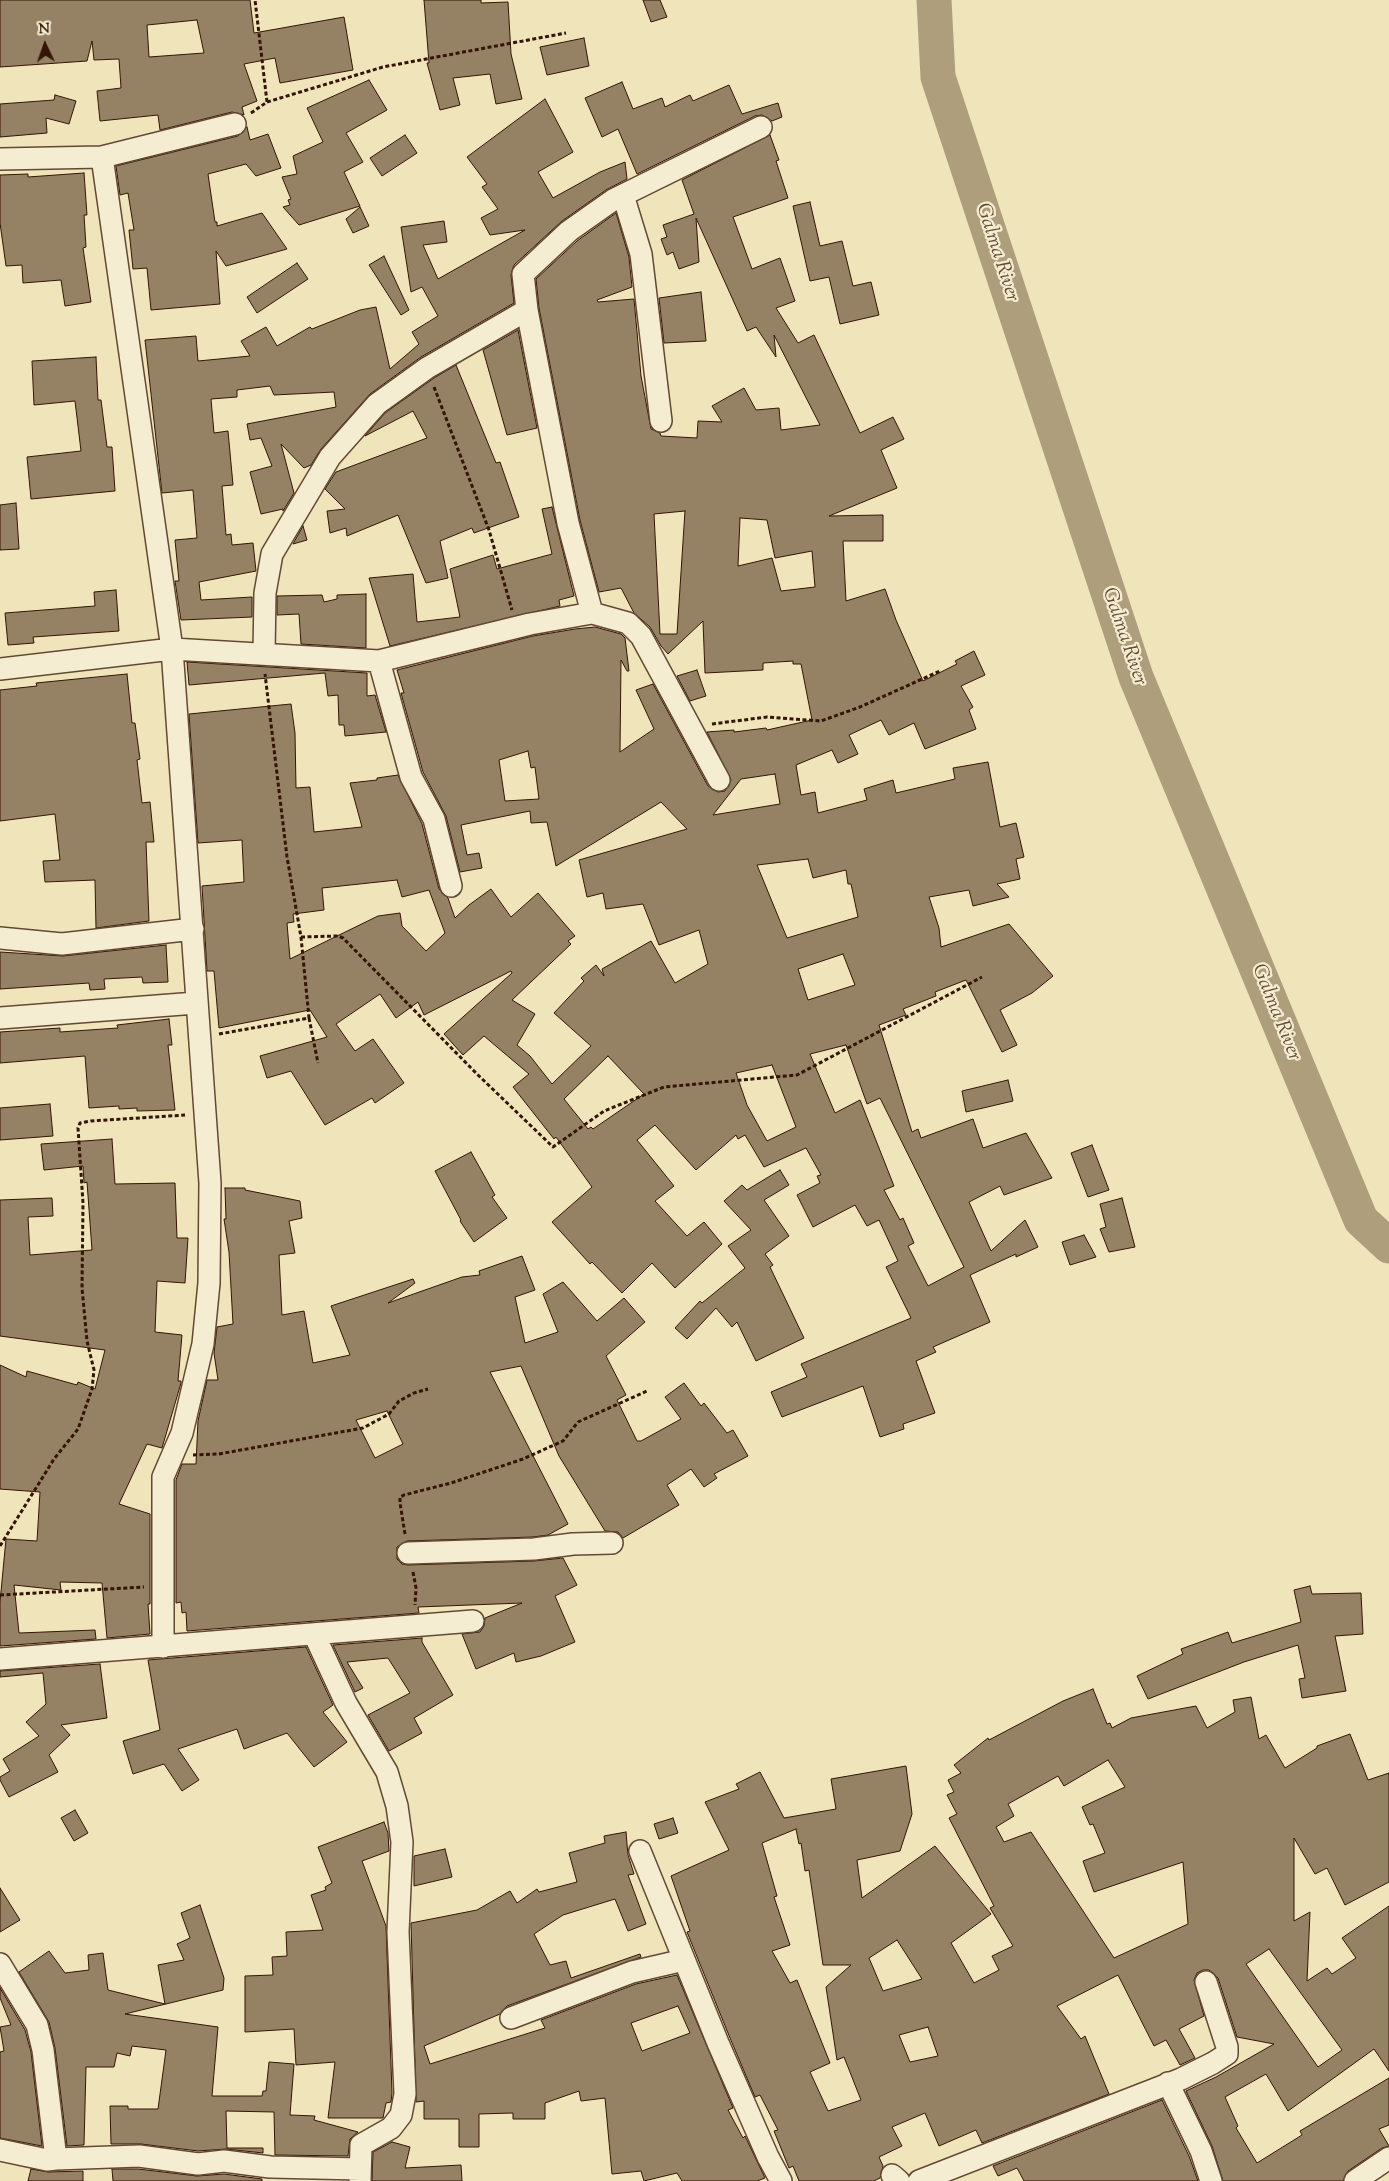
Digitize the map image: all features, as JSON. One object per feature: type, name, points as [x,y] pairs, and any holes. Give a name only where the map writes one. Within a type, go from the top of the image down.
[{"type":"street","points":[[0,159],[102,157],[235,124]]},
{"type":"street","points":[[592,613],[568,523],[527,310],[523,274],[569,231],[623,194],[761,128]]},
{"type":"street","points":[[102,157],[172,649],[193,929],[198,1038],[210,1183],[208,1283],[203,1344],[182,1433],[170,1456],[163,1477],[164,1647]]},
{"type":"street","points":[[623,194],[641,254],[662,421]]},
{"type":"street","points":[[264,653],[267,579],[272,554],[330,457],[377,404],[427,368],[527,310]]},
{"type":"street","points":[[0,669],[172,649],[379,660],[517,627],[592,613],[628,622],[640,636],[720,780]]},
{"type":"street","points":[[379,660],[411,777],[434,820],[451,886]]},
{"type":"street","points":[[0,938],[62,944],[193,929]]},
{"type":"street","points":[[0,1018],[196,1003]]},
{"type":"street","points":[[408,1553],[534,1549],[573,1544],[612,1543]]},
{"type":"street","points":[[0,1659],[473,1621]]},
{"type":"street","points":[[0,2150],[47,2160],[139,2156],[198,2164],[224,2161],[360,2175],[361,2145],[391,2128],[401,2115],[404,2094],[398,1932],[402,1842],[397,1806],[387,1772],[346,1703],[314,1634]]},
{"type":"street","points":[[640,1851],[764,2148],[781,2181]]},
{"type":"street","points":[[511,2018],[632,1972],[684,1960]]},
{"type":"street","points":[[0,1964],[37,2025],[43,2050],[56,2159]]},
{"type":"street","points":[[919,2181],[1168,2083],[1213,2063],[1227,2054],[1206,1982]]},
{"type":"street","points":[[1168,2083],[1201,2150],[1210,2181]]},
{"type":"street","points":[[1355,2181],[1389,2158]]},
{"type":"path","points":[[255,0],[267,102]]},
{"type":"path","points":[[235,124],[267,102],[383,67],[566,33]]},
{"type":"path","points":[[427,368],[489,530],[517,627]]},
{"type":"path","points":[[264,653],[284,838],[301,937],[309,1018],[318,1063]]},
{"type":"path","points":[[689,727],[767,717],[821,721],[860,707],[940,671]]},
{"type":"path","points":[[301,937],[338,936],[343,938],[478,1075],[553,1147],[604,1111],[664,1087],[798,1075],[982,977]]},
{"type":"path","points":[[198,1038],[309,1018]]},
{"type":"path","points":[[0,1546],[54,1459],[78,1429],[92,1389],[94,1370],[87,1341],[82,1288],[83,1202],[78,1128],[80,1123],[91,1120],[204,1114]]},
{"type":"path","points":[[170,1456],[219,1454],[363,1428],[388,1414],[399,1401],[414,1393],[428,1389]]},
{"type":"path","points":[[414,1626],[416,1588],[408,1553],[400,1497],[451,1483],[523,1459],[563,1441],[578,1422],[647,1391]]},
{"type":"path","points":[[0,1595],[164,1586]]},
{"type":"building","points":[[0,0],[250,0],[254,33],[344,17],[353,70],[280,83],[275,58],[244,64],[257,101],[242,107],[244,115],[232,112],[160,130],[158,115],[100,121],[97,91],[121,88],[119,59],[94,60],[92,41],[87,61],[0,67]],"holes":[[[197,20],[204,53],[149,57],[147,25]]]},
{"type":"building","points":[[424,0],[481,0],[481,3],[508,2],[511,54],[522,99],[496,104],[490,74],[453,78],[460,105],[440,110],[427,63],[429,63]]},
{"type":"building","points":[[643,0],[660,0],[667,17],[651,22]]},
{"type":"building","points":[[584,38],[589,66],[547,75],[540,47]]},
{"type":"building","points":[[369,80],[387,110],[346,133],[363,162],[344,172],[360,206],[299,225],[283,207],[290,205],[288,200],[291,199],[282,177],[297,174],[293,156],[323,142],[307,108]]},
{"type":"building","points":[[622,82],[633,109],[662,98],[665,107],[690,95],[693,101],[729,85],[742,114],[778,103],[782,117],[772,121],[762,115],[755,116],[637,174],[618,129],[602,137],[585,98]]},
{"type":"building","points":[[55,95],[76,101],[69,124],[46,118],[47,133],[0,137],[0,104],[54,100]]},
{"type":"building","points":[[545,99],[573,152],[538,172],[553,198],[600,172],[625,162],[627,179],[606,190],[562,221],[514,265],[511,275],[514,303],[421,357],[370,394],[321,449],[311,465],[304,468],[281,444],[294,493],[283,511],[283,509],[261,514],[250,472],[272,466],[261,438],[250,440],[247,424],[336,407],[334,392],[274,395],[270,386],[237,390],[237,397],[211,399],[214,433],[228,431],[233,485],[222,486],[226,535],[231,534],[232,545],[253,543],[256,571],[199,582],[201,600],[252,597],[252,617],[181,620],[175,581],[179,581],[175,540],[197,538],[193,490],[162,493],[145,340],[196,336],[198,361],[250,356],[241,341],[266,327],[277,346],[310,327],[312,329],[360,310],[376,307],[390,369],[419,344],[412,332],[438,316],[422,287],[411,292],[401,227],[444,221],[447,242],[423,245],[438,279],[525,230],[490,235],[481,218],[498,209],[482,187],[487,184],[467,157]]},
{"type":"building","points":[[247,127],[250,140],[268,134],[281,168],[256,176],[246,164],[208,174],[215,222],[217,222],[217,226],[262,213],[287,249],[226,266],[216,251],[220,304],[151,310],[147,268],[133,269],[129,230],[134,230],[128,193],[120,195],[116,166],[238,136]]},
{"type":"building","points":[[405,135],[417,153],[382,176],[370,158]]},
{"type":"building","points":[[770,135],[779,160],[776,161],[788,198],[733,217],[752,269],[780,258],[795,301],[776,308],[798,343],[814,335],[860,433],[893,417],[904,439],[881,450],[897,488],[829,516],[883,515],[883,541],[843,541],[846,601],[885,589],[896,620],[923,681],[957,664],[955,661],[974,651],[985,675],[961,686],[973,707],[969,710],[976,729],[925,749],[914,723],[889,735],[881,720],[849,735],[858,754],[838,763],[832,750],[796,765],[801,795],[815,792],[818,813],[867,800],[864,789],[893,780],[896,793],[955,779],[953,768],[988,762],[1000,827],[1016,823],[1024,857],[1016,859],[1020,879],[997,884],[1009,897],[973,906],[969,890],[929,897],[939,928],[941,947],[1009,924],[1053,976],[1032,993],[1000,1010],[1017,1045],[1002,1052],[966,980],[935,992],[936,996],[903,1009],[906,1015],[879,1025],[912,1132],[918,1129],[921,1138],[973,1119],[983,1148],[1026,1133],[1052,1178],[1004,1195],[1000,1186],[969,1202],[991,1251],[1025,1220],[1038,1247],[1016,1257],[1016,1254],[970,1275],[990,1322],[933,1347],[936,1352],[916,1361],[935,1413],[903,1424],[904,1429],[880,1437],[863,1386],[782,1417],[771,1392],[807,1377],[801,1364],[911,1318],[886,1267],[898,1261],[879,1220],[867,1226],[855,1205],[813,1227],[797,1195],[820,1183],[817,1176],[821,1175],[806,1148],[764,1167],[745,1135],[738,1139],[736,1135],[696,1170],[655,1125],[637,1140],[674,1186],[655,1201],[687,1236],[704,1222],[722,1244],[675,1288],[652,1263],[622,1293],[592,1262],[590,1264],[552,1222],[592,1187],[556,1137],[554,1139],[513,1087],[529,1074],[484,1036],[463,1055],[444,1034],[512,973],[511,971],[424,1015],[418,1002],[396,1018],[380,994],[336,1024],[355,1051],[373,1039],[404,1083],[375,1103],[372,1098],[325,1125],[291,1071],[267,1078],[260,1056],[327,1037],[310,1010],[219,1028],[214,971],[207,971],[202,886],[244,882],[242,840],[198,843],[189,714],[291,704],[295,733],[296,788],[310,787],[314,832],[362,827],[350,783],[398,775],[422,824],[439,889],[448,898],[455,918],[491,889],[511,917],[538,893],[575,936],[568,941],[571,944],[512,1000],[535,1014],[517,1045],[530,1056],[552,1084],[591,1046],[554,1013],[584,981],[581,978],[596,965],[604,976],[602,969],[651,941],[675,983],[708,964],[699,930],[659,945],[643,904],[606,909],[603,893],[587,897],[579,860],[687,829],[661,802],[556,866],[547,822],[531,823],[530,811],[461,825],[467,855],[479,853],[482,868],[460,872],[446,816],[423,772],[401,693],[404,693],[397,670],[533,636],[575,629],[595,627],[621,634],[625,638],[629,671],[627,671],[621,660],[620,752],[654,729],[636,690],[653,684],[708,786],[718,792],[725,791],[731,780],[707,732],[734,730],[734,732],[766,728],[767,730],[812,720],[801,664],[793,664],[793,661],[763,663],[763,670],[705,673],[703,621],[668,654],[650,627],[634,613],[621,588],[599,592],[580,520],[539,308],[536,279],[577,241],[616,213],[629,257],[632,287],[597,300],[598,302],[634,299],[641,376],[651,429],[660,433],[661,436],[697,438],[698,421],[722,422],[712,406],[744,388],[756,410],[779,408],[781,430],[820,425],[774,335],[776,357],[756,327],[747,331],[696,218],[699,262],[679,269],[673,252],[667,255],[661,239],[667,237],[663,225],[694,214],[682,180]],"holes":[[[685,511],[677,634],[660,634],[654,514]],[[740,518],[767,520],[775,558],[812,551],[815,587],[781,591],[772,558],[738,566]],[[528,751],[531,768],[535,767],[539,799],[505,801],[499,760]],[[775,774],[780,804],[713,815],[741,779]],[[808,859],[813,878],[846,870],[848,884],[851,884],[858,917],[787,938],[757,865]],[[397,880],[402,897],[429,890],[445,933],[426,951],[402,926],[400,913],[378,916],[290,959],[287,923],[294,922],[293,914],[324,910],[322,888]],[[843,954],[855,985],[808,1000],[798,969]],[[846,1045],[867,1104],[880,1098],[964,1267],[928,1286],[908,1246],[914,1243],[903,1218],[900,1220],[884,1190],[894,1186],[860,1100],[835,1113],[810,1054]],[[608,1056],[644,1094],[593,1129],[591,1127],[588,1129],[564,1099]],[[772,1065],[796,1127],[767,1141],[747,1105],[736,1073]]]},
{"type":"building","points":[[84,173],[87,215],[84,215],[86,247],[83,248],[91,302],[65,306],[61,280],[23,283],[22,265],[6,266],[0,223],[0,175],[28,174],[28,177]]},
{"type":"building","points":[[810,202],[820,246],[842,241],[853,286],[871,282],[879,315],[840,324],[829,277],[810,281],[793,206]]},
{"type":"building","points":[[360,207],[369,226],[353,233],[346,219]]},
{"type":"building","points":[[384,256],[409,310],[401,315],[369,265]]},
{"type":"building","points":[[297,263],[308,279],[257,313],[247,297]]},
{"type":"building","points":[[701,292],[706,341],[664,343],[659,298]]},
{"type":"building","points":[[518,330],[537,428],[507,435],[483,350]]},
{"type":"building","points":[[96,357],[98,400],[101,400],[107,447],[112,447],[115,491],[31,499],[27,457],[81,451],[75,401],[34,405],[32,361]]},
{"type":"building","points":[[456,365],[496,463],[500,462],[519,517],[474,533],[472,528],[440,541],[448,578],[426,583],[398,515],[347,536],[346,528],[330,533],[327,511],[345,509],[325,489],[336,472],[427,438],[413,411],[365,436],[385,413],[434,378]]},
{"type":"building","points":[[16,503],[19,549],[0,550],[0,505]]},
{"type":"building","points":[[552,507],[574,596],[559,600],[560,606],[390,646],[369,578],[413,574],[417,622],[460,617],[450,569],[493,555],[497,569],[552,554],[542,509]]},
{"type":"building","points":[[303,526],[307,540],[293,544]]},
{"type":"building","points":[[116,590],[119,631],[33,637],[34,643],[8,645],[5,613],[95,606],[94,592]]},
{"type":"building","points":[[366,594],[366,648],[301,644],[299,614],[277,615],[277,596],[322,595],[324,602],[337,599],[337,595]]},
{"type":"building","points":[[187,662],[367,673],[367,696],[375,695],[386,732],[345,736],[344,725],[339,725],[338,695],[328,696],[325,673],[189,685]]},
{"type":"building","points":[[697,670],[706,696],[690,701],[677,676]]},
{"type":"building","points":[[127,674],[132,723],[135,723],[140,759],[137,760],[142,803],[150,802],[154,842],[146,842],[149,921],[96,928],[95,880],[45,882],[43,861],[60,860],[55,814],[0,821],[0,690],[37,686],[36,683]]},
{"type":"building","points":[[166,945],[168,982],[143,983],[142,977],[104,979],[105,989],[90,990],[89,983],[0,989],[0,952],[63,956]]},
{"type":"building","points":[[169,1019],[172,1045],[168,1045],[175,1110],[137,1111],[137,1108],[119,1109],[119,1106],[89,1108],[85,1056],[0,1063],[0,1032],[60,1028],[60,1032],[118,1028],[117,1025]]},
{"type":"building","points":[[1008,1080],[1013,1101],[966,1112],[962,1091]]},
{"type":"building","points":[[50,1104],[53,1136],[0,1140],[0,1108]]},
{"type":"building","points":[[112,1139],[115,1184],[175,1183],[177,1238],[188,1238],[185,1283],[157,1281],[155,1332],[182,1335],[178,1381],[181,1381],[181,1383],[162,1448],[147,1444],[119,1504],[150,1514],[150,1604],[148,1604],[150,1634],[107,1638],[102,1583],[60,1582],[61,1590],[14,1585],[19,1633],[95,1630],[96,1639],[0,1646],[0,1602],[6,1539],[37,1541],[40,1492],[0,1489],[0,1365],[26,1377],[27,1371],[77,1385],[78,1382],[95,1389],[105,1350],[0,1336],[0,1200],[52,1198],[53,1216],[28,1217],[30,1255],[92,1250],[87,1182],[84,1183],[83,1166],[44,1170],[41,1144]]},
{"type":"building","points":[[1092,1145],[1109,1190],[1088,1197],[1071,1153]]},
{"type":"building","points":[[471,1152],[495,1195],[492,1197],[507,1218],[474,1242],[460,1221],[435,1171]]},
{"type":"building","points":[[780,1170],[789,1185],[764,1200],[789,1236],[765,1254],[773,1265],[770,1267],[804,1338],[756,1361],[737,1322],[732,1327],[716,1308],[687,1339],[675,1328],[700,1301],[702,1303],[745,1268],[728,1246],[751,1230],[724,1201],[742,1185],[747,1190]]},
{"type":"building","points":[[225,1188],[245,1188],[245,1190],[300,1201],[302,1218],[289,1221],[295,1253],[279,1255],[282,1315],[304,1311],[313,1363],[350,1355],[331,1306],[413,1279],[415,1283],[388,1303],[462,1277],[480,1275],[479,1271],[522,1256],[535,1290],[515,1297],[525,1343],[558,1332],[543,1294],[563,1282],[597,1321],[624,1298],[645,1322],[606,1356],[626,1395],[617,1400],[637,1441],[641,1441],[681,1419],[665,1397],[684,1383],[701,1406],[704,1403],[727,1433],[733,1430],[748,1456],[714,1474],[717,1478],[704,1487],[691,1469],[667,1485],[679,1505],[623,1538],[618,1532],[605,1531],[559,1456],[521,1366],[490,1372],[568,1524],[548,1535],[533,1537],[407,1541],[397,1547],[397,1559],[402,1564],[408,1565],[534,1561],[563,1558],[577,1585],[555,1596],[575,1642],[541,1656],[516,1662],[514,1653],[476,1669],[462,1634],[480,1632],[484,1626],[485,1618],[522,1603],[418,1607],[419,1613],[187,1631],[186,1612],[182,1613],[181,1602],[176,1603],[176,1480],[182,1464],[196,1464],[198,1421],[207,1380],[218,1380],[214,1353],[217,1327],[233,1324],[229,1252],[224,1219],[226,1219]],"holes":[[[387,1411],[403,1444],[375,1458],[356,1420]]]},
{"type":"building","points":[[1122,1198],[1135,1247],[1109,1252],[1100,1229],[1106,1227],[1100,1204]]},
{"type":"building","points":[[1084,1235],[1096,1257],[1070,1265],[1062,1242]]},
{"type":"building","points":[[1310,1586],[1312,1594],[1361,1593],[1363,1634],[1335,1636],[1346,1691],[1302,1698],[1299,1679],[1305,1678],[1298,1645],[1244,1662],[1148,1699],[1137,1676],[1183,1654],[1181,1649],[1228,1632],[1232,1643],[1301,1622],[1294,1590]]},
{"type":"building","points":[[422,1638],[422,1642],[453,1695],[414,1718],[422,1733],[389,1751],[368,1715],[410,1693],[388,1658],[347,1662],[363,1688],[355,1692],[333,1645]]},
{"type":"building","points":[[306,1647],[333,1705],[323,1712],[347,1742],[314,1767],[287,1733],[244,1749],[237,1729],[178,1749],[199,1780],[182,1791],[164,1764],[133,1774],[123,1741],[160,1730],[148,1660]]},
{"type":"building","points":[[100,1664],[107,1718],[61,1725],[70,1735],[49,1755],[58,1772],[9,1797],[0,1780],[0,1777],[10,1771],[3,1759],[39,1736],[26,1722],[46,1704],[43,1673],[0,1677],[0,1671]]},
{"type":"building","points":[[1093,1689],[1107,1724],[1110,1723],[1112,1728],[1131,1718],[1196,1706],[1207,1728],[1235,1712],[1233,1700],[1251,1697],[1259,1739],[1266,1735],[1285,1768],[1317,1748],[1317,1746],[1350,1734],[1368,1780],[1389,1773],[1389,1882],[1345,1905],[1327,1868],[1315,1874],[1294,1838],[1294,1921],[1310,1912],[1307,1981],[1327,1968],[1332,1974],[1356,1958],[1342,1938],[1389,1906],[1389,2071],[1374,2049],[1288,2111],[1266,2074],[1225,2097],[1238,2126],[1236,2128],[1257,2163],[1302,2135],[1300,2131],[1389,2078],[1389,2125],[1379,2129],[1389,2146],[1382,2148],[1348,2171],[1343,2181],[1223,2181],[1212,2146],[1186,2091],[1216,2077],[1274,2044],[1237,2037],[1218,1978],[1209,1970],[1197,1973],[1194,1980],[1204,2016],[1179,2029],[1195,2058],[1180,2065],[1166,2040],[1154,2046],[1118,1975],[1057,2006],[1081,2039],[1085,2036],[1109,2094],[982,2143],[976,2130],[939,2146],[925,2113],[892,2127],[902,2146],[879,2157],[883,2166],[880,2178],[874,2181],[799,2181],[793,2166],[789,2168],[774,2131],[778,2130],[760,2095],[755,2097],[687,1932],[690,1931],[671,1876],[729,1850],[705,1802],[739,1789],[736,1784],[760,1772],[784,1818],[836,1809],[831,1779],[906,1766],[912,1814],[900,1851],[857,1860],[862,1898],[935,1846],[991,1914],[951,1943],[974,1983],[999,1970],[992,1956],[1013,1946],[990,1908],[994,1906],[949,1818],[957,1814],[947,1795],[954,1792],[948,1780],[961,1773],[954,1765],[988,1738],[989,1740],[1063,1701]],"holes":[[[1108,1760],[1125,1787],[1082,1807],[1090,1825],[1093,1824],[1105,1853],[1083,1861],[1094,1892],[1183,1862],[1188,1924],[1114,1958],[1031,1832],[1004,1842],[996,1827],[1014,1816],[1008,1804],[1058,1776],[1064,1786]],[[796,1829],[799,1844],[801,1843],[805,1871],[809,1870],[823,1965],[851,1965],[826,1987],[837,2060],[844,2057],[861,2100],[828,2111],[810,2072],[830,2063],[797,1980],[790,1983],[772,1951],[790,1945],[774,1897],[777,1896],[762,1843]],[[897,1940],[922,1979],[883,1991],[869,1958]],[[1269,1949],[1342,2050],[1318,2067],[1246,1964]],[[928,2027],[938,2056],[910,2062],[899,2035]]]},
{"type":"building","points":[[75,1810],[88,1833],[74,1841],[61,1818]]},
{"type":"building","points":[[673,1818],[678,1833],[659,1839],[654,1824]]},
{"type":"building","points":[[384,1822],[388,1833],[389,1851],[362,1861],[386,1926],[391,2102],[386,2103],[383,2118],[328,2118],[335,2062],[296,2065],[294,2029],[245,2032],[245,1976],[273,1975],[272,1957],[287,1956],[286,1932],[323,1930],[311,1895],[326,1890],[325,1887],[332,1883],[318,1847]]},
{"type":"building","points":[[626,1832],[628,1855],[634,1874],[628,1875],[646,1924],[628,1931],[615,1899],[563,1915],[534,1934],[550,1965],[566,1961],[571,1978],[640,1954],[641,1957],[507,2006],[500,2014],[424,2046],[430,2064],[545,2028],[541,2020],[636,1984],[677,1975],[733,2108],[728,2110],[743,2138],[745,2136],[765,2178],[757,2181],[682,2181],[677,2173],[644,2181],[641,2171],[612,2174],[605,2098],[581,2101],[579,2091],[545,2103],[545,2119],[513,2119],[513,2113],[479,2114],[479,2147],[459,2147],[459,2119],[424,2119],[424,2101],[416,2102],[411,1923],[477,1910],[510,1891],[517,1903],[537,1889],[539,1892],[577,1882],[569,1853],[605,1843],[604,1836]],"holes":[[[678,2006],[690,2033],[642,2051],[631,2023]]]},
{"type":"building","points":[[445,1849],[452,1877],[414,1886],[414,1856]]},
{"type":"building","points":[[0,1888],[20,1920],[0,1932]]},
{"type":"building","points":[[200,1905],[224,1978],[223,1990],[125,2014],[218,2027],[212,2096],[262,2096],[263,2091],[266,2091],[269,2062],[294,2064],[290,2115],[315,2116],[314,2120],[358,2132],[350,2139],[348,2156],[275,2155],[274,2112],[226,2111],[227,2148],[263,2148],[263,2153],[226,2149],[198,2151],[141,2144],[111,2144],[110,2106],[128,2106],[128,2109],[158,2109],[166,2050],[132,2046],[130,2056],[117,2053],[114,2067],[86,2067],[84,2145],[67,2146],[55,2048],[49,2022],[19,1972],[49,1951],[65,1973],[89,1970],[88,1955],[103,1953],[108,1990],[165,2004],[158,1965],[184,1960],[177,1944],[190,1938],[181,1913]]},
{"type":"building","points":[[0,1988],[25,2030],[31,2052],[42,2146],[0,2138],[0,2052],[4,2051],[0,2027],[11,2025],[0,1998]]},
{"type":"building","points":[[1162,2100],[1189,2156],[1198,2181],[1024,2181],[1017,2168],[998,2176],[993,2166]]},
{"type":"building","points":[[392,2142],[410,2147],[405,2168],[461,2165],[462,2181],[372,2181],[373,2152]]},
{"type":"building","points":[[31,2169],[48,2172],[83,2171],[83,2181],[28,2181]]},
{"type":"building","points":[[112,2169],[138,2169],[197,2176],[224,2174],[262,2179],[262,2181],[113,2181]]},
{"type":"waterway","name":"Galma River","points":[[934,0],[938,77],[1136,677],[1361,1220],[1389,1246]]}]
